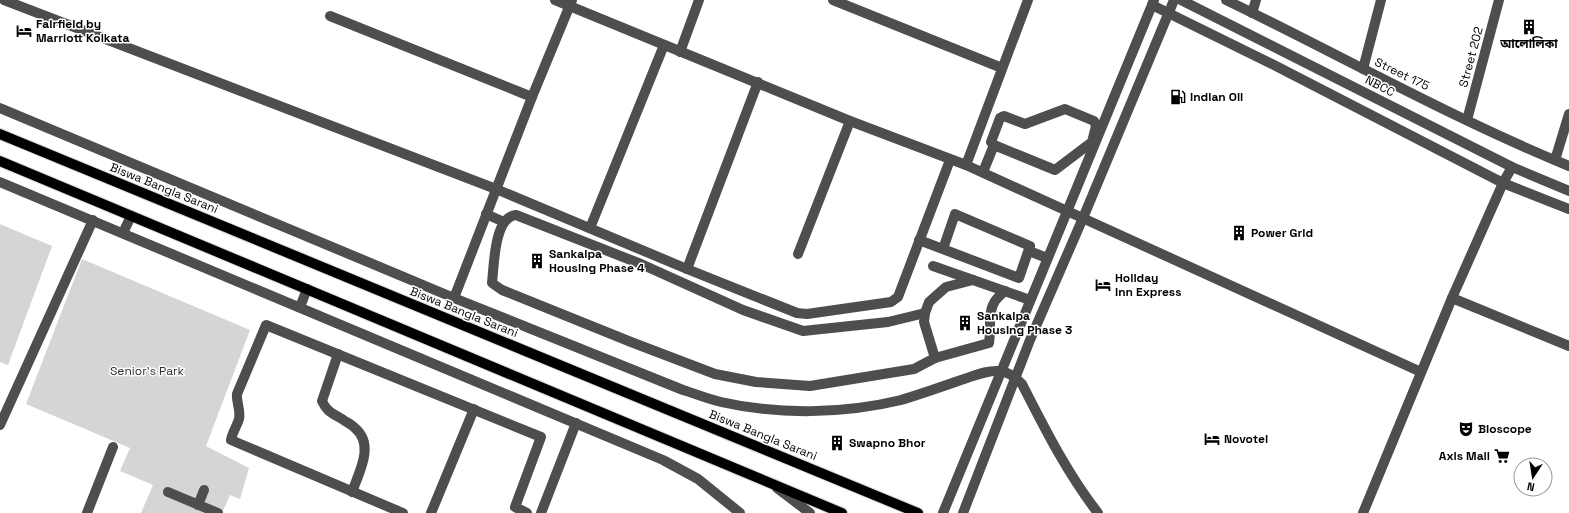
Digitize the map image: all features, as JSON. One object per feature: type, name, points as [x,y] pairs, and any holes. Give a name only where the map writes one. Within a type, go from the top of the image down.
[{"type":"main road","name":"Biswa Bangla Sarani","points":[[0,134],[918,513]]},
{"type":"main road","points":[[0,161],[842,513]]},
{"type":"street","points":[[4,0],[496,189],[687,270],[797,313],[807,314],[891,302],[898,297],[950,160]]},
{"type":"street","points":[[555,0],[571,3],[680,52],[758,82],[850,121],[983,172],[1421,372]]},
{"type":"street","points":[[680,52],[700,0]]},
{"type":"street","points":[[833,0],[1002,68]]},
{"type":"street","points":[[966,165],[1028,0]]},
{"type":"street","points":[[963,513],[1015,377],[1174,0]]},
{"type":"street","name":"NBCC","points":[[1181,0],[1512,166],[1569,191]]},
{"type":"street","name":"Street 175","points":[[1226,0],[1467,120],[1569,166]]},
{"type":"street","points":[[1252,12],[1256,0]]},
{"type":"street","points":[[1363,69],[1381,0]]},
{"type":"street","name":"Street 202","points":[[1467,120],[1499,0]]},
{"type":"street","points":[[943,513],[1047,258],[1068,212],[1153,2],[1168,12],[1503,183],[1569,209]]},
{"type":"street","points":[[454,298],[532,97],[571,3]]},
{"type":"street","points":[[330,16],[532,97]]},
{"type":"street","points":[[590,228],[664,45]]},
{"type":"street","points":[[687,270],[758,82]]},
{"type":"street","points":[[0,108],[454,298],[683,390],[720,402],[746,406],[822,411],[850,409],[901,400],[982,373],[1001,370],[1015,377],[1022,384],[1056,450],[1076,483],[1098,513]]},
{"type":"street","points":[[983,172],[994,145],[991,142],[1000,118],[1004,116],[1025,124],[1065,109],[1094,121],[1096,126],[1092,142],[1055,170],[994,145]]},
{"type":"street","points":[[1554,160],[1569,114]]},
{"type":"street","points":[[798,254],[850,121]]},
{"type":"street","points":[[1363,513],[1452,298],[1512,166]]},
{"type":"street","points":[[0,182],[300,306],[663,460],[698,479],[740,513]]},
{"type":"street","points":[[486,214],[504,222]]},
{"type":"street","points":[[919,240],[1019,278],[1030,246],[955,214],[943,249]]},
{"type":"street","points":[[925,313],[888,322],[803,331],[743,310],[642,264],[516,215],[511,215],[504,222],[496,244],[492,283],[502,290],[715,374],[756,382],[810,386],[914,369],[935,358],[989,343],[992,307],[994,302],[1005,291]]},
{"type":"street","points":[[123,233],[131,216]]},
{"type":"street","points":[[0,425],[93,220]]},
{"type":"street","points":[[1029,251],[1047,258]]},
{"type":"street","points":[[933,266],[1030,300]]},
{"type":"street","points":[[1021,271],[1039,278]]},
{"type":"street","points":[[935,358],[924,322],[925,313],[929,302],[946,286],[973,280]]},
{"type":"street","points":[[300,306],[306,289]]},
{"type":"street","points":[[1452,298],[1569,346]]},
{"type":"street","points":[[403,513],[230,439],[239,418],[239,410],[236,400],[237,394],[266,325],[541,437],[514,510],[528,513]]},
{"type":"street","points":[[338,354],[322,401],[326,409],[356,428],[366,445],[365,453],[352,492]]},
{"type":"street","points":[[431,513],[474,409]]},
{"type":"street","points":[[541,513],[576,423]]},
{"type":"street","points":[[87,513],[113,447]]},
{"type":"street","points":[[769,482],[810,513]]},
{"type":"street","points":[[198,505],[204,490]]},
{"type":"street","points":[[168,492],[218,513]]},
{"type":"green space","points":[[0,224],[52,246],[8,365],[0,362]]},
{"type":"green space","name":"Senior's Park","points":[[82,259],[250,330],[206,446],[249,468],[240,499],[230,495],[222,513],[141,513],[153,485],[120,471],[130,448],[26,404]]},
{"type":"place","name":"আলোলিকা","points":[[1529,27]]},
{"type":"place","name":"Fairfield by Marriott Kolkata","points":[[24,31]]},
{"type":"place","name":"Indian Oil","points":[[1178,97]]},
{"type":"place","name":"Power Grid","points":[[1239,233]]},
{"type":"place","name":"Sankalpa Housing Phase 4","points":[[537,261]]},
{"type":"place","name":"Holiday Inn Express","points":[[1103,285]]},
{"type":"place","name":"Sankalpa Housing Phase 3","points":[[965,323]]},
{"type":"place","name":"Bioscope","points":[[1466,429]]},
{"type":"place","name":"Novotel","points":[[1212,439]]},
{"type":"place","name":"Swapno Bhor","points":[[837,443]]},
{"type":"place","name":"Axis Mall","points":[[1502,456]]}]
